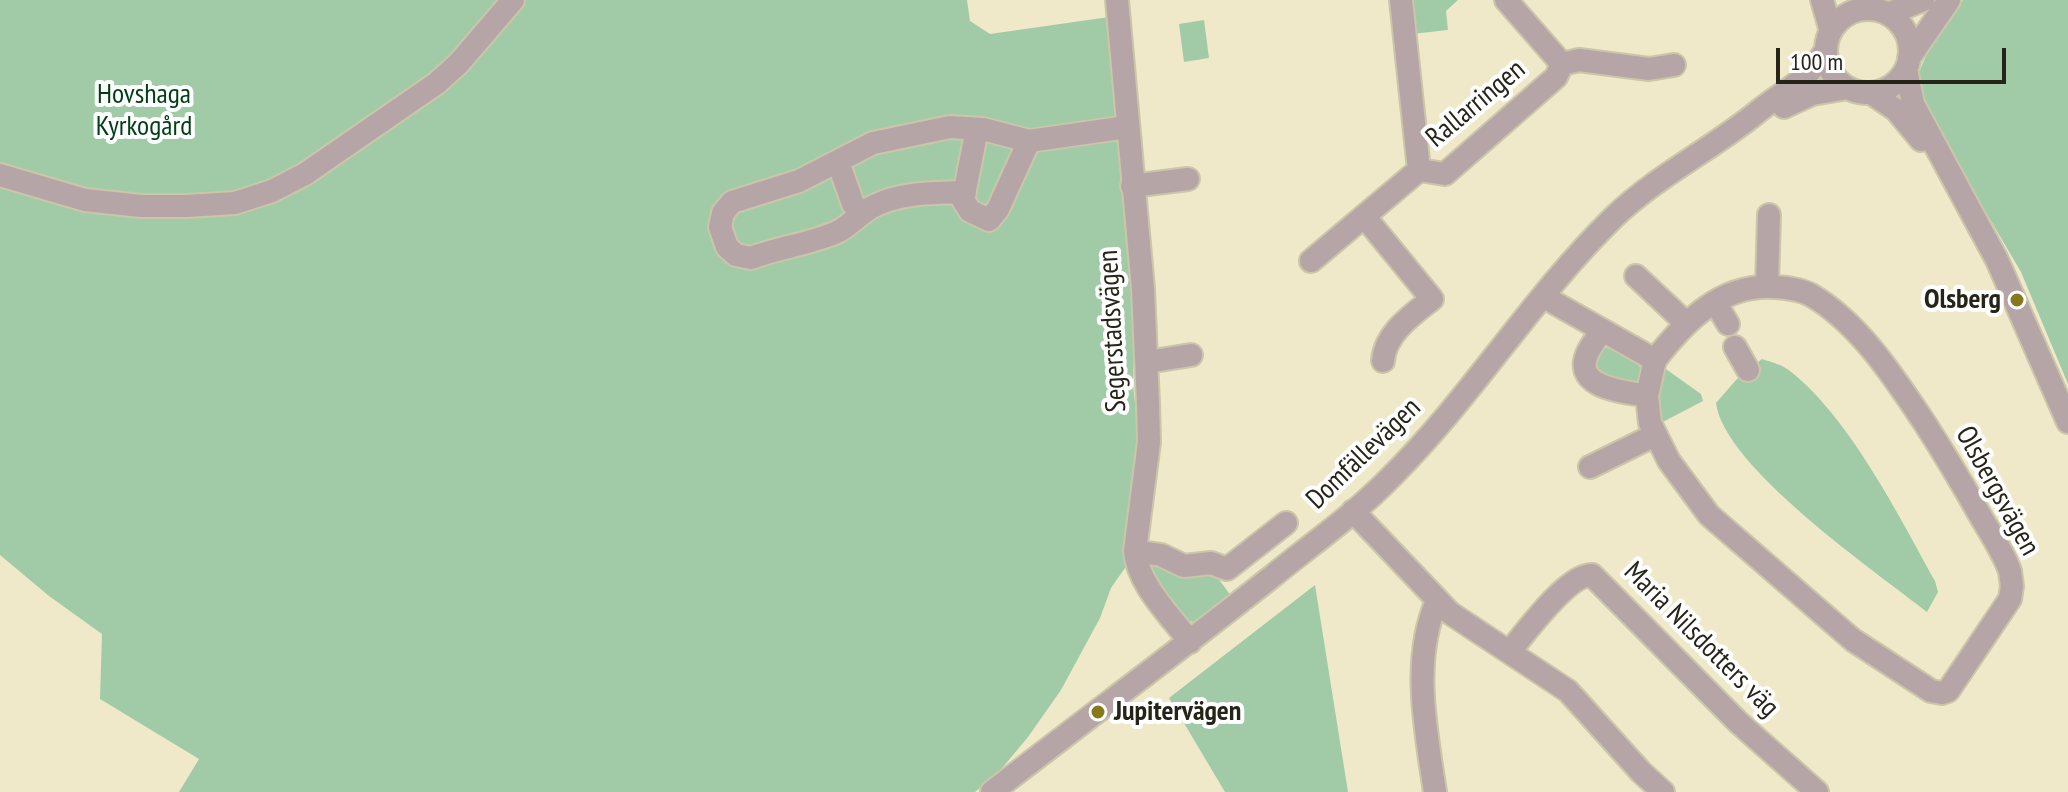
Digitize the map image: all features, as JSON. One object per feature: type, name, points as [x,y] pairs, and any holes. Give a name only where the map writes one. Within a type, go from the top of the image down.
[{"type":"street","points":[[0,175],[85,200],[141,206],[235,203],[272,191],[305,174],[437,83],[459,63],[513,0]]},
{"type":"street","name":"Segerstadsvägen","points":[[1117,0],[1147,362],[1149,442],[1135,551],[1136,565],[1190,642]]},
{"type":"street","name":"Rallarringen","points":[[1401,0],[1419,170]]},
{"type":"street","name":"Rallarringen","points":[[1506,0],[1562,64]]},
{"type":"street","points":[[1822,0],[1831,72],[1848,88],[1871,93],[1905,120],[1956,185]]},
{"type":"street","points":[[1829,41],[1848,14],[1923,0]]},
{"type":"street","points":[[1871,93],[1891,87],[1949,0]]},
{"type":"street","points":[[1873,8],[1904,30],[1910,46],[1908,63],[1913,104],[1945,159],[2017,300],[2068,422]]},
{"type":"street","name":"Domfällevägen","points":[[1000,789],[1190,642],[1389,480],[1429,438],[1583,250],[1650,185],[1743,125],[1809,75],[1829,41]]},
{"type":"street","name":"Rallarringen","points":[[1562,64],[1579,60],[1649,69],[1674,65]]},
{"type":"street","name":"Rallarringen","points":[[1311,261],[1419,170],[1445,174],[1556,77],[1562,64]]},
{"type":"street","name":"Domfällevägen","points":[[1743,125],[1812,94],[1848,88]]},
{"type":"street","points":[[965,192],[929,193],[875,205],[841,231],[751,258],[736,255],[727,247],[720,227],[723,213],[732,202],[799,181],[873,143],[924,130],[950,127],[977,129],[1029,141],[1127,127]]},
{"type":"street","points":[[977,129],[963,200],[970,211],[989,220],[998,209],[1029,141]]},
{"type":"street","points":[[838,162],[853,204],[862,213]]},
{"type":"street","points":[[1132,186],[1188,179]]},
{"type":"street","points":[[1767,286],[1769,215]]},
{"type":"street","points":[[1364,216],[1432,299],[1393,334],[1383,349],[1383,361]]},
{"type":"street","points":[[1636,276],[1686,323]]},
{"type":"street","name":"Olsbergsvägen","points":[[1767,286],[1791,288],[1810,294],[1847,322],[1898,385],[1948,458],[2008,565],[2012,586],[2010,599],[1953,686],[1942,693],[1931,691],[1853,640],[1709,515],[1669,461],[1655,435],[1647,415],[1647,396],[1655,360],[1686,323],[1715,302],[1736,292],[1767,286]]},
{"type":"street","points":[[1544,297],[1655,360]]},
{"type":"street","points":[[1715,302],[1728,324]]},
{"type":"street","points":[[1602,330],[1587,357],[1584,372],[1588,378],[1606,387],[1647,396]]},
{"type":"street","points":[[1735,347],[1748,370]]},
{"type":"street","points":[[1147,362],[1191,355]]},
{"type":"street","points":[[1590,467],[1655,435]]},
{"type":"street","points":[[1353,511],[1437,601],[1477,632],[1568,691],[1663,792]]},
{"type":"street","points":[[1135,551],[1161,555],[1184,566],[1211,563],[1227,569],[1286,523]]},
{"type":"street","name":"Maria Nilsdotters väg","points":[[1510,651],[1579,577],[1592,575],[1738,722],[1817,792]]},
{"type":"street","points":[[1435,792],[1424,711],[1423,661],[1424,638],[1437,601]]},
{"type":"green space","name":"Hovshaga Kyrkogård","points":[[0,0],[967,0],[970,21],[990,34],[1109,17],[1135,300],[1133,385],[1140,449],[1127,565],[1111,588],[1100,618],[1061,690],[998,773],[975,792],[179,792],[199,759],[100,699],[102,634],[49,596],[0,555]]},
{"type":"green space","points":[[1408,0],[1458,0],[1446,11],[1448,30],[1412,34]]},
{"type":"green space","points":[[1963,0],[2068,0],[2068,384],[2021,272],[1925,109],[1919,72],[1948,16]]},
{"type":"green space","points":[[1204,20],[1209,58],[1184,62],[1179,24]]},
{"type":"green space","points":[[1604,347],[1627,355],[1639,365],[1641,377],[1636,385],[1608,381],[1592,366]]},
{"type":"green space","points":[[1762,359],[1787,369],[1812,391],[1871,469],[1935,581],[1938,592],[1927,612],[1805,516],[1745,457],[1725,429],[1716,403],[1736,380]]},
{"type":"green space","points":[[1663,367],[1701,394],[1703,401],[1657,425],[1657,379]]},
{"type":"green space","points":[[1147,561],[1213,571],[1231,596],[1197,623],[1188,620],[1165,599]]},
{"type":"green space","points":[[1315,585],[1348,792],[1225,792],[1169,698]]},
{"type":"place","name":"Olsberg","points":[[2017,300]]},
{"type":"place","name":"Jupitervägen","points":[[1098,712]]}]
